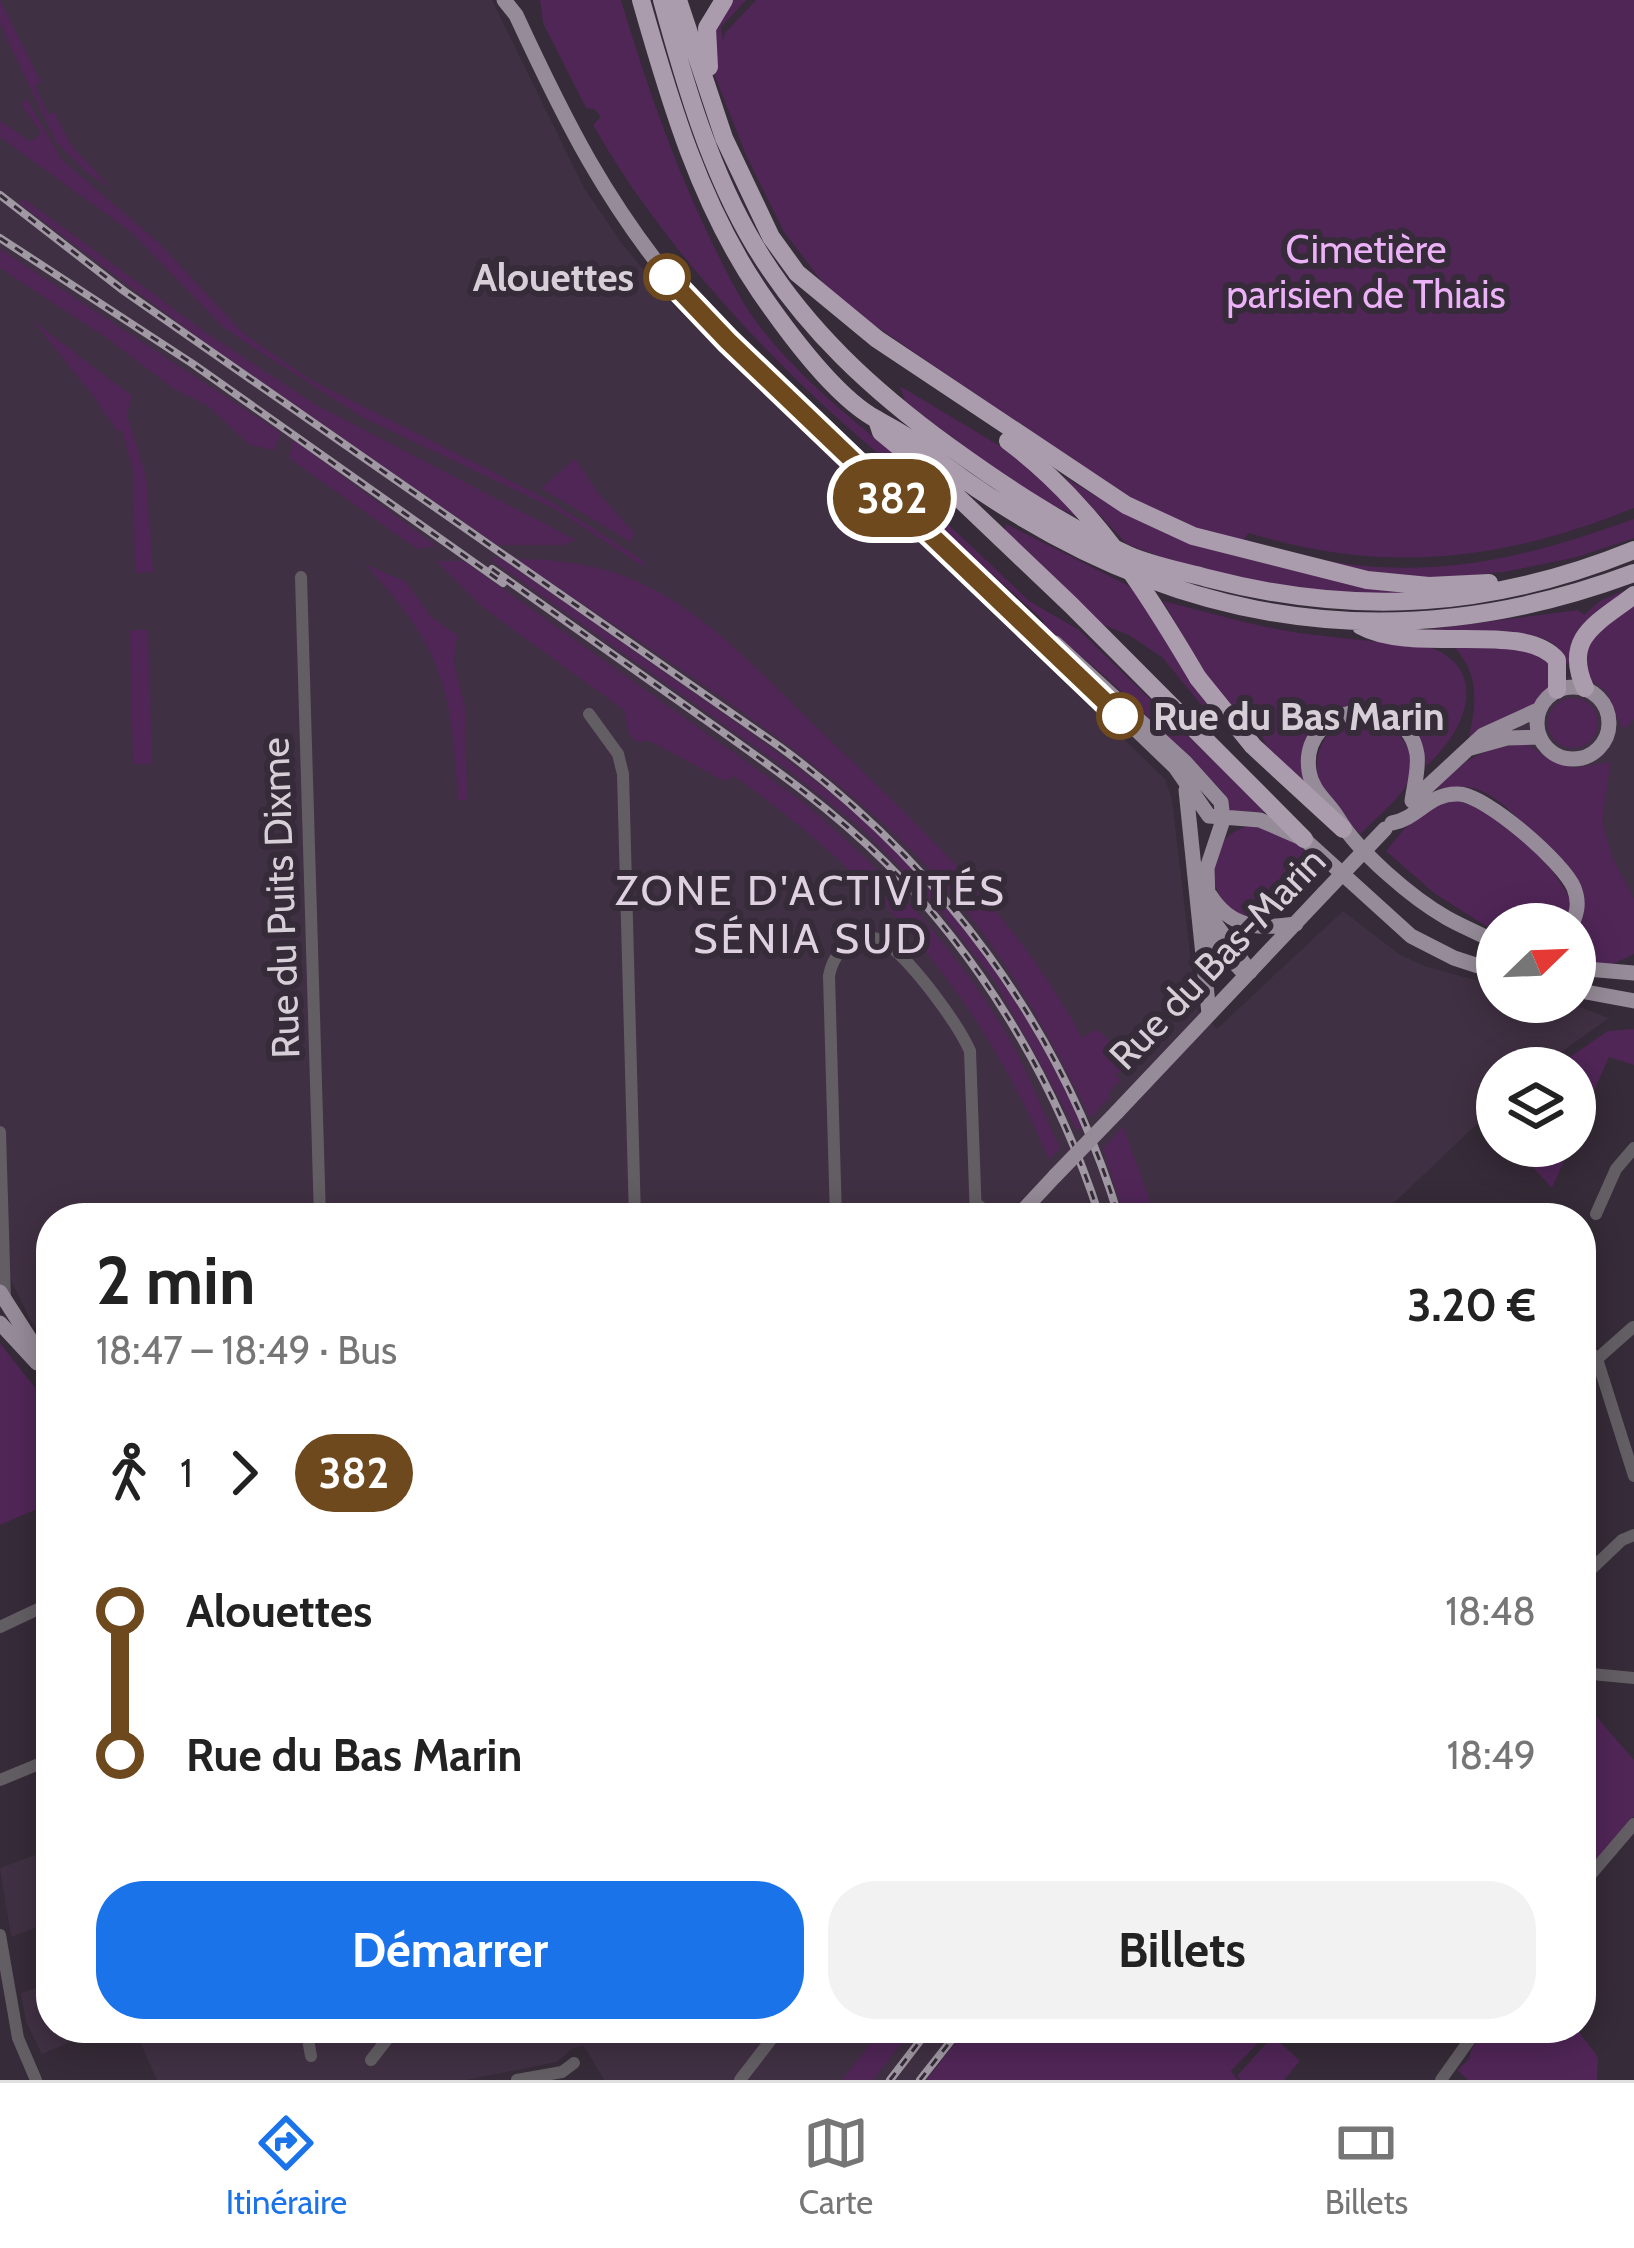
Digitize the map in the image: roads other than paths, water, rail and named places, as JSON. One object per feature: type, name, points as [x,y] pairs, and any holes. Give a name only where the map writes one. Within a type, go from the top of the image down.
[{"type":"highway","points":[[641,0],[691,158],[747,251],[865,380],[1004,486],[1133,557],[1242,587],[1323,600],[1443,599],[1528,588],[1634,550]]},
{"type":"highway","points":[[662,0],[711,154],[770,306],[818,366],[877,420],[884,435],[944,484],[1071,605],[1304,839]]},
{"type":"highway","points":[[678,0],[712,106],[748,194],[781,253],[842,313],[1055,479],[1134,572],[1198,678],[1252,746],[1342,829]]},
{"type":"highway","points":[[712,106],[716,89],[704,41],[710,19],[724,0]]},
{"type":"highway","points":[[877,339],[1126,505],[1192,536],[1395,584],[1553,579]]},
{"type":"highway","points":[[877,420],[894,426],[1028,523],[1132,574],[1240,607],[1355,622],[1490,612],[1550,600],[1634,573]]},
{"type":"highway","points":[[1585,688],[1575,661],[1580,643],[1590,629],[1634,595]]},
{"type":"highway","points":[[1355,622],[1376,634],[1526,642],[1542,647],[1559,667],[1557,690]]},
{"type":"main road","points":[[504,0],[516,8],[566,124],[603,190],[659,267],[728,341],[1175,767],[1204,812],[1223,820],[1260,820],[1304,839],[1411,935],[1476,965]]},
{"type":"main road","points":[[1022,622],[1064,649],[1196,772],[1221,802],[1223,820],[1208,859],[1207,890],[1214,922],[1250,972]]},
{"type":"main road","points":[[1585,688],[1600,698],[1609,714],[1608,733],[1601,746],[1586,757],[1568,758],[1551,751],[1540,737],[1540,709],[1557,690],[1585,688]]},
{"type":"main road","name":"Rue du Bas-Marin","points":[[1030,1203],[1441,771],[1484,735],[1540,709]]},
{"type":"main road","points":[[1412,801],[1418,763],[1407,731],[1385,714],[1346,713],[1317,735],[1309,771],[1342,829],[1419,898],[1476,932]]},
{"type":"main road","points":[[1471,748],[1507,738],[1540,737]]},
{"type":"main road","points":[[1186,787],[1209,1014]]},
{"type":"main road","points":[[1388,826],[1403,821],[1429,800],[1466,794],[1493,808],[1566,874],[1577,903]]},
{"type":"main road","points":[[1207,890],[1222,912],[1242,925],[1296,924]]},
{"type":"main road","points":[[1203,929],[1240,970],[1250,972]]},
{"type":"main road","points":[[1596,970],[1634,973]]},
{"type":"main road","points":[[1596,994],[1634,1000]]},
{"type":"main road","points":[[3,1297],[36,1351]]},
{"type":"main road","points":[[3,1327],[36,1360]]},
{"type":"street","name":"Rue du Puits Dixme","points":[[301,577],[320,1203]]},
{"type":"street","points":[[589,714],[618,754],[623,774],[635,1203]]},
{"type":"street","points":[[836,1203],[829,976],[832,959],[849,941],[873,937],[891,947],[960,1028],[970,1051],[977,1203]]},
{"type":"street","points":[[0,1132],[3,1327]]},
{"type":"street","points":[[1596,1214],[1616,1169],[1634,1148]]},
{"type":"street","points":[[1633,1327],[1598,1359],[1634,1476]]},
{"type":"street","points":[[1596,1565],[1634,1535]]},
{"type":"street","points":[[0,1627],[36,1610]]},
{"type":"street","points":[[1596,1674],[1634,1678]]},
{"type":"street","points":[[0,1780],[36,1765]]},
{"type":"street","points":[[1596,1869],[1634,1825]]},
{"type":"street","points":[[0,1940],[18,2038],[36,2080]]},
{"type":"street","points":[[309,2043],[311,2056]]},
{"type":"street","points":[[371,2060],[384,2043]]},
{"type":"street","points":[[740,2080],[768,2043]]},
{"type":"street","points":[[1442,2080],[1468,2043]]},
{"type":"street","points":[[517,2080],[562,2072],[574,2063]]},
{"type":"railway","points":[[0,195],[124,291],[780,747],[838,793],[943,897],[988,955],[1064,1080],[1114,1203]]},
{"type":"railway","points":[[0,238],[193,364],[503,583]]},
{"type":"railway","points":[[492,569],[796,786],[886,863],[955,941],[1014,1027],[1063,1120],[1095,1203]]},
{"type":"railway","points":[[890,2080],[918,2043]]},
{"type":"railway","points":[[920,2080],[949,2043]]},
{"type":"place","name":"Alouettes","points":[[667,277]]},
{"type":"place","name":"Rue du Bas Marin","points":[[1120,716]]},
{"type":"district","name":"ZONE D'ACTIVITÉS SÉNIA SUD","points":[[811,914]]},
{"type":"park label","name":"Cimetière parisien de Thiais","points":[[1366,272]]}]
